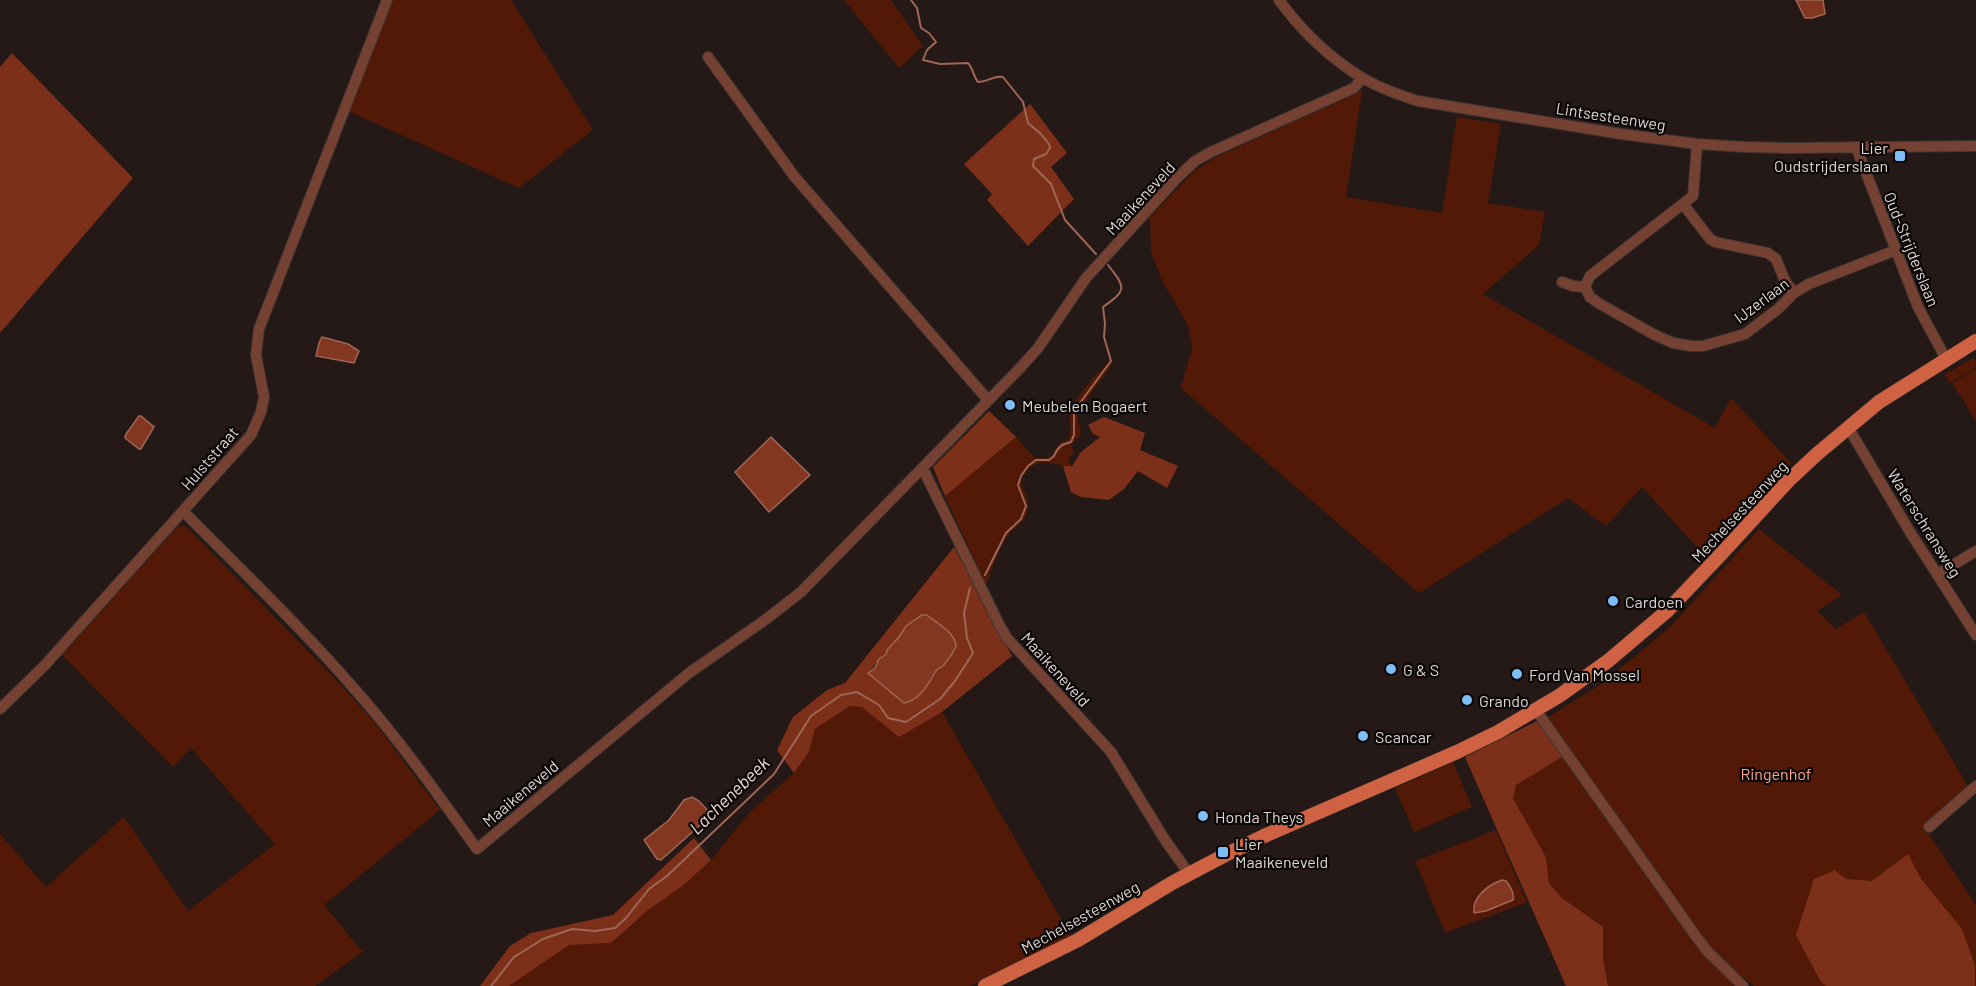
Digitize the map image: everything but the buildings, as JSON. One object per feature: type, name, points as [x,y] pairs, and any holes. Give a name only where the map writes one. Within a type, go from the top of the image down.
[{"type":"main road","name":"Mechelsesteenweg","points":[[985,986],[1078,940],[1172,884],[1264,836],[1457,752],[1498,732],[1559,696],[1608,661],[1647,629],[1685,593],[1788,481],[1848,427],[1879,402],[1976,341]]},
{"type":"main road","name":"Mechelsesteenweg","points":[[1005,986],[1096,939],[1190,875]]},
{"type":"street","name":"Hulststraat","points":[[0,709],[45,665],[250,435],[261,412],[264,397],[256,355],[259,329],[387,0]]},
{"type":"street","name":"Lintsesteenweg","points":[[1279,0],[1306,33],[1362,78],[1418,101],[1697,144],[1745,147],[1976,146]]},
{"type":"street","points":[[708,57],[794,176],[988,400]]},
{"type":"street","name":"Maaikeneveld","points":[[183,511],[358,692],[401,744],[477,849],[689,673],[801,592],[1014,375],[1038,348],[1091,273],[1177,178],[1195,162],[1211,152],[1354,88],[1362,78]]},
{"type":"street","points":[[1562,282],[1585,287],[1590,276],[1693,196],[1697,144]]},
{"type":"street","name":"Oud-Strijderslaan","points":[[1856,147],[1918,307],[1946,359]]},
{"type":"street","points":[[1683,204],[1714,242],[1762,251],[1776,259],[1785,281],[1794,293]]},
{"type":"street","name":"IJzerlaan","points":[[1585,287],[1595,301],[1653,334],[1673,343],[1691,346],[1715,343],[1744,334],[1778,309],[1794,293],[1822,278],[1896,250]]},
{"type":"street","name":"Waterschransweg","points":[[1848,427],[1976,635]]},
{"type":"street","name":"Maaikeneveld","points":[[923,469],[1000,626],[1008,638],[1111,752],[1165,840],[1190,875]]},
{"type":"street","points":[[1938,574],[1976,551]]},
{"type":"street","points":[[1533,710],[1695,935],[1708,952],[1743,986]]},
{"type":"street","points":[[1929,828],[1976,786]]},
{"type":"green space","points":[[390,0],[511,0],[593,130],[519,188],[348,111]]},
{"type":"green space","points":[[844,0],[891,0],[923,46],[899,68]]},
{"type":"green space","points":[[1362,91],[1346,197],[1442,213],[1457,117],[1501,124],[1488,203],[1545,212],[1539,245],[1483,294],[1715,428],[1731,398],[1791,463],[1706,557],[1642,487],[1606,526],[1568,498],[1419,593],[1181,388],[1192,347],[1188,325],[1162,281],[1151,251],[1150,217],[1194,171],[1218,156]]},
{"type":"green space","points":[[1975,357],[1976,368],[1950,383],[1945,374]]},
{"type":"green space","points":[[1110,361],[1113,363],[1077,413],[1081,435],[1071,444],[1074,452],[1068,460],[1072,466],[1040,463],[1025,472],[1022,482],[1028,503],[1027,513],[1003,544],[986,585],[945,496],[1016,437],[1035,458],[1048,458],[1052,455],[1060,443],[1069,439],[1070,413],[1078,397]]},
{"type":"green space","points":[[1976,369],[1976,421],[1952,383]]},
{"type":"green space","points":[[178,526],[186,526],[338,682],[376,724],[440,810],[324,905],[364,951],[315,986],[0,986],[0,834],[46,887],[124,817],[188,911],[275,844],[191,748],[173,767],[62,655]]},
{"type":"green space","name":"Ringenhof","points":[[1759,529],[1842,595],[1817,611],[1836,629],[1864,612],[1968,786],[1923,825],[1976,905],[1976,986],[1754,986],[1724,962],[1695,929],[1545,719],[1603,683],[1670,627]]},
{"type":"green space","points":[[850,706],[862,706],[899,736],[942,712],[1072,938],[970,986],[509,986],[569,945],[611,943],[647,911],[685,884],[711,860],[750,812],[794,773],[809,752],[815,729]]},
{"type":"green space","points":[[1564,756],[1738,986],[1608,986],[1603,957],[1603,927],[1562,898],[1549,883],[1546,857],[1513,798],[1516,785]]},
{"type":"green space","points":[[1453,762],[1472,807],[1414,832],[1395,788]]},
{"type":"green space","points":[[1496,830],[1527,902],[1445,933],[1415,861]]},
{"type":"shaded area","points":[[1796,0],[1823,0],[1825,14],[1805,18]]},
{"type":"shaded area","points":[[12,53],[133,178],[0,333],[0,67]]},
{"type":"shaded area","points":[[1030,104],[1067,153],[1051,167],[1074,199],[1028,246],[987,200],[992,194],[964,164]]},
{"type":"shaded area","points":[[322,337],[348,344],[359,351],[354,363],[316,356]]},
{"type":"shaded area","points":[[989,411],[1016,437],[945,496],[933,467]]},
{"type":"shaded area","points":[[139,416],[154,427],[141,449],[125,438]]},
{"type":"shaded area","points":[[1104,417],[1145,433],[1140,450],[1178,466],[1167,488],[1138,471],[1124,489],[1109,500],[1081,497],[1071,492],[1063,466],[1072,466],[1081,452],[1100,437],[1093,434],[1088,425]]},
{"type":"shaded area","points":[[771,437],[810,475],[769,512],[735,472]]},
{"type":"shaded area","points":[[954,547],[1012,656],[942,712],[899,737],[862,707],[850,706],[815,729],[809,752],[794,773],[777,750],[793,717],[827,690],[845,683]],"holes":[[[900,634],[956,650],[914,700],[904,703],[868,673]]]},
{"type":"shaded area","points":[[922,615],[927,615],[949,632],[955,640],[956,647],[919,695],[910,702],[904,703],[868,673],[875,668],[879,659],[886,654],[906,626]]},
{"type":"shaded area","points":[[1539,720],[1564,756],[1516,785],[1513,798],[1546,857],[1549,883],[1562,898],[1603,927],[1603,957],[1608,986],[1566,986],[1465,757]]},
{"type":"shaded area","points":[[692,797],[710,813],[708,818],[661,860],[657,859],[644,840],[669,820],[684,800]]},
{"type":"shaded area","points":[[694,838],[711,860],[685,884],[647,911],[611,943],[569,945],[509,986],[480,986],[510,946],[531,933],[613,915]]},
{"type":"shaded area","points":[[1908,854],[1921,879],[1962,929],[1975,966],[1975,986],[1826,986],[1821,982],[1796,935],[1814,879],[1835,870],[1846,879],[1872,881]]},
{"type":"shaded area","points":[[1502,880],[1506,881],[1510,887],[1513,900],[1486,911],[1474,913],[1474,907],[1482,892]]},
{"type":"waterway","name":"Lachenebeek","points":[[911,0],[917,8],[921,28],[929,33],[936,42],[927,50],[923,60],[940,64],[968,63],[978,82],[1003,77],[1023,102],[1028,123],[1041,134],[1050,148],[1046,154],[1034,159],[1033,166],[1051,184],[1065,220],[1096,254]]},
{"type":"waterway","name":"Lachenebeek","points":[[985,575],[1006,533],[1021,519],[1026,506],[1018,485],[1021,476],[1036,460],[1049,460],[1062,445],[1071,442],[1074,435],[1074,411],[1111,361],[1104,337],[1103,307],[1120,292],[1121,284],[1108,265]]},
{"type":"waterway","name":"Lachenebeek","points":[[491,986],[514,957],[543,939],[572,929],[595,931],[615,928],[649,889],[667,876],[774,774],[811,716],[841,695],[857,692],[879,705],[888,718],[906,722],[940,699],[973,653],[967,638],[964,613],[970,588]]},
{"type":"place","name":"Lier Oudstrijderslaan","points":[[1900,156]]},
{"type":"place","name":"Meubelen Bogaert","points":[[1010,405]]},
{"type":"place","name":"Cardoen","points":[[1613,601]]},
{"type":"place","name":"G & S","points":[[1391,669]]},
{"type":"place","name":"Ford Van Mossel","points":[[1517,674]]},
{"type":"place","name":"Grando","points":[[1467,700]]},
{"type":"place","name":"Scancar","points":[[1363,736]]},
{"type":"place","name":"Honda Theys","points":[[1203,816]]},
{"type":"place","name":"Lier Maaikeneveld","points":[[1223,852]]}]
